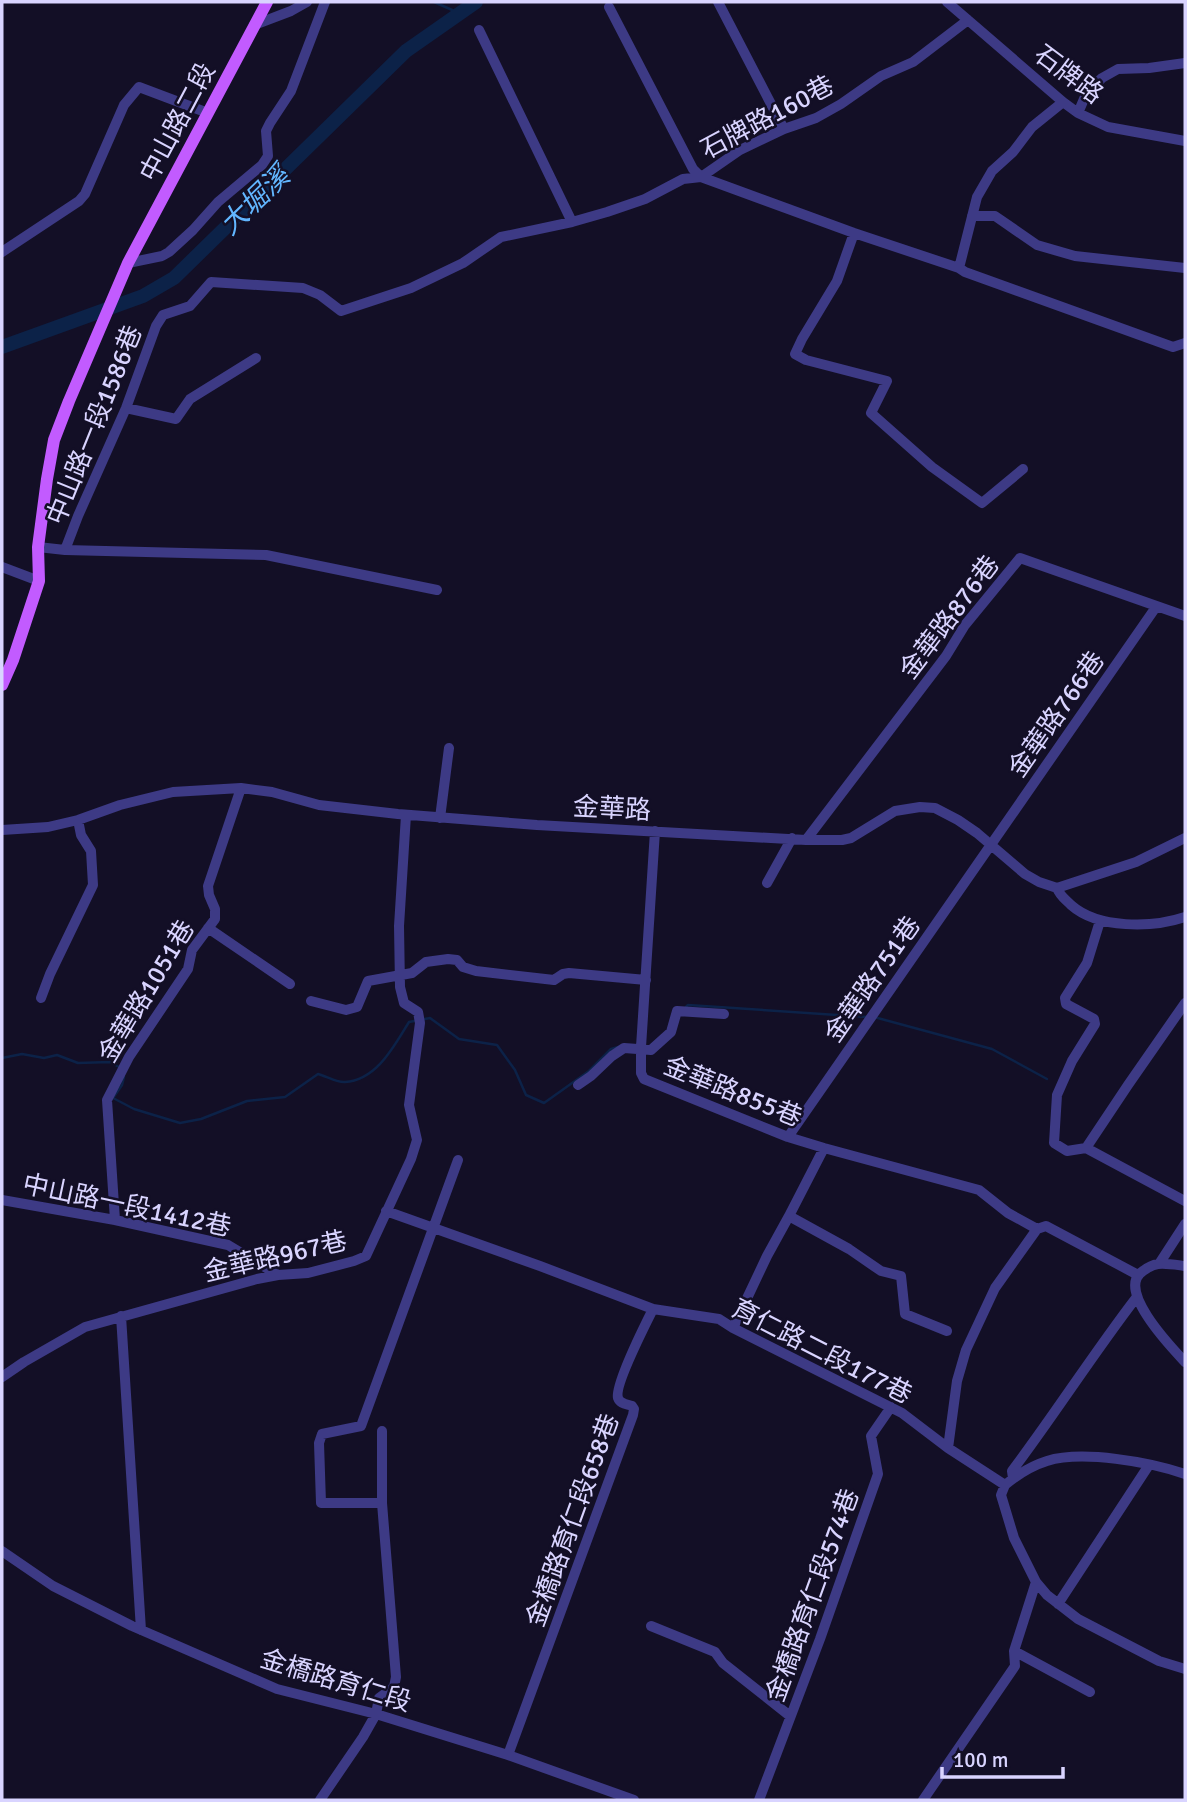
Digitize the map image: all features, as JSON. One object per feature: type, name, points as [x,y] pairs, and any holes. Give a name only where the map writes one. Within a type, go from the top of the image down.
[{"type":"main road","name":"中山路二段","points":[[2,685],[39,581],[38,547],[54,440],[128,263],[267,2]]},
{"type":"street","points":[[254,25],[307,2]]},
{"type":"street","points":[[128,263],[169,252],[268,156],[267,131],[270,122],[291,91],[325,2]]},
{"type":"street","points":[[719,2],[784,129]]},
{"type":"street","name":"石牌路","points":[[947,2],[1078,113],[1108,127],[1185,141]]},
{"type":"street","points":[[609,7],[693,169],[701,177],[1173,347],[1185,343]]},
{"type":"street","name":"石牌路160巷","points":[[572,222],[645,199],[682,179],[701,177],[740,150],[784,129],[816,118],[881,76],[913,62],[968,20]]},
{"type":"street","points":[[479,30],[572,222]]},
{"type":"street","points":[[1078,113],[1087,92],[1102,78],[1118,69],[1185,63]]},
{"type":"street","points":[[2,251],[79,201],[85,194],[124,105],[139,87],[208,113]]},
{"type":"street","points":[[959,268],[976,197],[992,170],[1013,152],[1032,127],[1063,102]]},
{"type":"street","points":[[972,216],[995,216],[1037,245],[1075,256],[1185,268]]},
{"type":"street","name":"中山路一段1586巷","points":[[38,547],[65,550],[127,408],[156,326],[163,315],[190,306],[211,282],[303,288],[320,295],[341,311],[411,288],[463,263],[501,237],[572,222]]},
{"type":"street","points":[[854,233],[837,281],[795,354],[806,360],[887,381],[871,413],[932,467],[982,503],[1023,469]]},
{"type":"street","points":[[127,408],[176,419],[190,399],[256,358]]},
{"type":"street","points":[[65,550],[266,555],[437,590]]},
{"type":"street","name":"金華路876巷","points":[[806,840],[946,656],[965,625],[1020,558],[1185,616]]},
{"type":"street","points":[[2,567],[39,581]]},
{"type":"street","name":"金華路766巷","points":[[990,845],[1156,607]]},
{"type":"street","points":[[440,818],[449,748]]},
{"type":"street","name":"金華路","points":[[2,830],[48,827],[173,792],[241,788],[272,792],[319,805],[406,815],[806,840],[852,838],[895,811],[920,807],[935,808],[958,820],[1025,874],[1039,883],[1058,888]]},
{"type":"street","name":"金華路1051巷","points":[[115,1220],[107,1100],[129,1057],[188,969],[192,950],[215,919],[208,886],[241,788]]},
{"type":"street","name":"金華路967巷","points":[[2,1377],[85,1327],[278,1275],[308,1273],[366,1256],[411,1159],[417,1140],[409,1105],[420,1023],[418,1012],[404,1003],[400,987],[399,926],[406,815]]},
{"type":"street","points":[[41,998],[93,885],[90,851],[81,835],[78,820]]},
{"type":"street","name":"金華路855巷","points":[[655,831],[641,1046],[641,1073],[644,1079],[788,1137],[979,1190],[1008,1213],[1037,1229],[1046,1226],[1138,1275]]},
{"type":"street","points":[[767,883],[792,838]]},
{"type":"street","points":[[1185,838],[1136,862],[1058,888],[1060,895],[1080,913],[1100,921],[1143,925],[1185,917]]},
{"type":"street","name":"金華路751巷","points":[[788,1137],[990,845]]},
{"type":"street","points":[[1100,921],[1087,963],[1065,998],[1066,1004],[1094,1018],[1095,1024],[1072,1061],[1057,1095],[1054,1143],[1067,1151],[1086,1148],[1185,1201]]},
{"type":"street","points":[[208,928],[290,984]]},
{"type":"street","points":[[311,1001],[346,1010],[357,1007],[368,981],[412,973],[426,962],[448,959],[457,960],[463,967],[476,971],[532,978],[554,980],[569,973],[646,980]]},
{"type":"street","points":[[1086,1148],[1185,1003]]},
{"type":"street","points":[[578,1085],[624,1048],[641,1046],[651,1050],[671,1032],[677,1011],[724,1014]]},
{"type":"street","points":[[733,1328],[767,1256],[824,1148]]},
{"type":"street","points":[[382,1503],[321,1503],[319,1443],[322,1434],[361,1426],[458,1160]]},
{"type":"street","name":"中山路一段1412巷","points":[[2,1200],[115,1220],[228,1245],[278,1275]]},
{"type":"street","name":"育仁路二段177巷","points":[[386,1212],[653,1309],[719,1319],[902,1413],[948,1448],[1009,1481]]},
{"type":"street","points":[[789,1216],[881,1270],[901,1276],[905,1314],[947,1331]]},
{"type":"street","points":[[1159,1264],[1185,1224]]},
{"type":"street","points":[[948,1448],[957,1381],[966,1350],[995,1288],[1037,1229]]},
{"type":"street","points":[[1185,1266],[1151,1266],[1138,1275],[1134,1283],[1136,1297],[1161,1334],[1185,1362]]},
{"type":"street","points":[[1136,1297],[1012,1471],[1001,1495],[1014,1538],[1036,1582],[1047,1595],[1078,1619],[1159,1661],[1185,1669]]},
{"type":"street","name":"金橋路育仁段658巷","points":[[509,1755],[634,1415],[632,1406],[620,1402],[618,1392],[629,1357],[653,1309]]},
{"type":"street","points":[[121,1316],[141,1630]]},
{"type":"street","name":"金橋路育仁段574巷","points":[[759,1800],[878,1474],[871,1436],[891,1407]]},
{"type":"street","points":[[320,1800],[363,1737],[376,1714],[379,1698],[394,1687],[396,1677],[382,1503],[382,1431]]},
{"type":"street","points":[[1009,1481],[1047,1461],[1069,1457],[1098,1457],[1185,1474]]},
{"type":"street","points":[[1058,1604],[1149,1465]]},
{"type":"street","name":"金橋路育仁段","points":[[2,1551],[53,1586],[141,1630],[277,1689],[376,1714],[509,1755],[634,1800]]},
{"type":"street","points":[[923,1800],[1015,1666],[1014,1651],[1036,1582]]},
{"type":"street","points":[[651,1626],[715,1652],[723,1663],[790,1716]]},
{"type":"street","points":[[1014,1651],[1090,1692]]},
{"type":"waterway","points":[[434,2],[459,13]]},
{"type":"waterway","name":"大堀溪","points":[[2,347],[143,296],[174,278],[406,51],[476,2]]},
{"type":"waterway","points":[[686,1007],[688,1005],[867,1017]]},
{"type":"waterway","points":[[874,1017],[992,1049],[1047,1079]]},
{"type":"waterway","points":[[124,1077],[113,1098],[134,1109],[180,1123],[201,1119],[247,1101],[285,1097],[318,1074],[342,1082],[356,1080],[383,1060],[409,1022],[430,1018],[459,1039],[497,1045],[515,1070],[526,1095],[544,1103],[589,1071],[611,1049],[618,1047]]},
{"type":"waterway","points":[[2,1058],[22,1054],[44,1058],[57,1055],[78,1063],[110,1062],[119,1067]]}]
